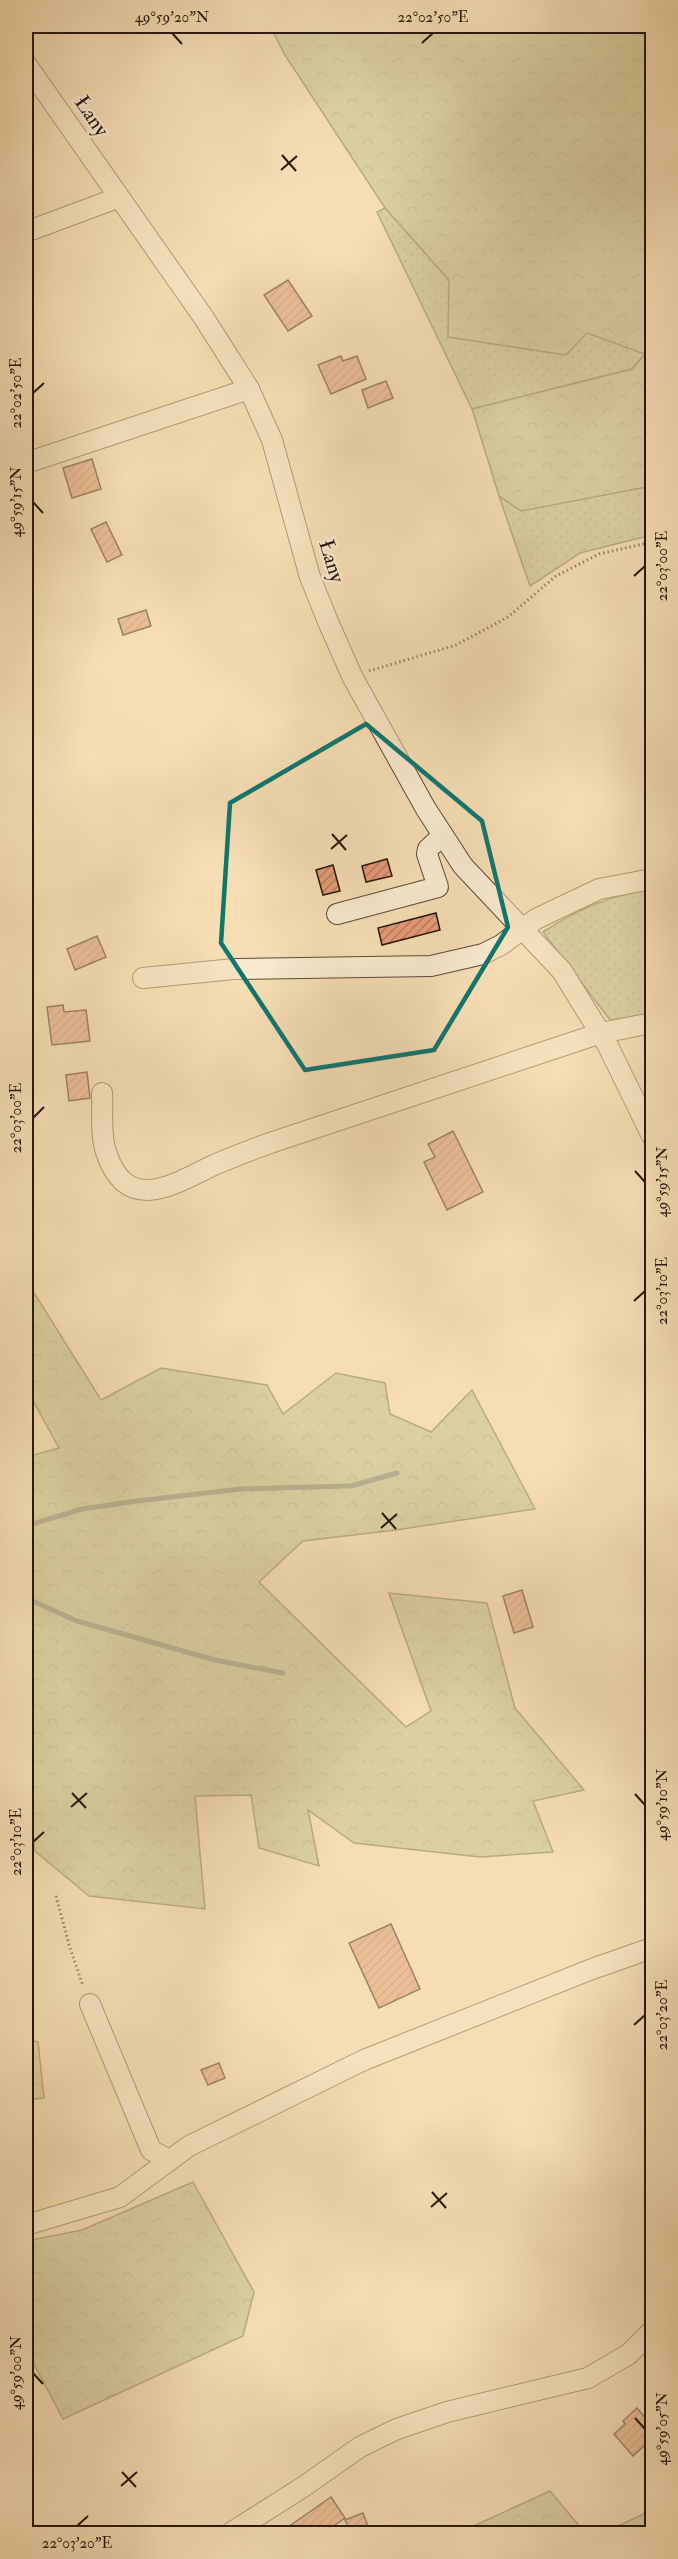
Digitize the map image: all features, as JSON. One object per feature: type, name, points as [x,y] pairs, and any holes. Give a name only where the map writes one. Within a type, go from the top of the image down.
[{"type":"street","name":"Łany","points":[[26,64],[117,198],[204,318],[249,389],[272,440],[310,577],[353,678],[442,836],[463,866],[562,971],[601,1033],[652,1136]]},
{"type":"street","points":[[26,232],[117,198]]},
{"type":"street","points":[[26,463],[249,389]]},
{"type":"street","points":[[338,914],[438,887],[428,849],[442,836]]},
{"type":"street","points":[[143,978],[234,969],[431,966],[483,954],[536,919],[599,889],[652,879]]},
{"type":"street","points":[[102,1093],[105,1149],[112,1168],[127,1184],[149,1191],[170,1188],[224,1161],[270,1143],[601,1033],[652,1023]]},
{"type":"street","points":[[26,2225],[120,2197],[189,2146],[364,2060],[592,1969],[652,1948]]},
{"type":"street","points":[[90,2004],[151,2150],[169,2160]]},
{"type":"street","points":[[229,2534],[360,2447],[387,2434],[447,2412],[588,2378],[629,2354],[652,2331]]},
{"type":"path","points":[[353,678],[456,645],[508,617],[556,576],[599,554],[652,542]]},
{"type":"path","points":[[56,1896],[69,1948],[90,2004]]},
{"type":"highlighted area","points":[[366,724],[482,821],[508,927],[434,1050],[305,1070],[221,943],[230,803]]},
{"type":"green space","points":[[270,26],[652,26],[652,486],[521,511],[499,496],[472,409],[632,369],[645,354],[587,333],[566,355],[448,337],[449,280],[385,208],[285,55]]},
{"type":"green space","points":[[385,208],[449,280],[645,354],[632,369],[472,409],[377,212]]},
{"type":"green space","points":[[652,486],[652,535],[580,553],[530,586],[499,496],[521,510]]},
{"type":"green space","points":[[652,889],[652,1016],[610,1020],[543,932],[595,904]]},
{"type":"green space","points":[[26,1280],[101,1400],[161,1368],[267,1385],[283,1414],[336,1373],[385,1383],[390,1414],[431,1432],[472,1390],[535,1509],[396,1530],[303,1541],[259,1582],[406,1727],[431,1711],[389,1593],[487,1603],[515,1708],[584,1790],[533,1801],[553,1852],[480,1857],[354,1843],[308,1810],[319,1866],[259,1848],[251,1795],[195,1796],[205,1909],[89,1896],[35,1851],[31,1827],[26,1827],[26,1457],[59,1448],[26,1388]]},
{"type":"green space","points":[[26,2039],[38,2042],[44,2098],[26,2100]]},
{"type":"green space","points":[[193,2182],[254,2292],[243,2336],[63,2419],[26,2349],[26,2241],[82,2230]]},
{"type":"green space","points":[[550,2491],[585,2533],[458,2533]]},
{"type":"green space","points":[[652,2510],[652,2533],[603,2533]]},
{"type":"building","points":[[288,280],[312,316],[288,331],[264,295]]},
{"type":"building","points":[[341,356],[343,361],[357,356],[366,379],[331,394],[318,365]]},
{"type":"building","points":[[386,381],[393,398],[368,408],[362,390]]},
{"type":"building","points":[[92,459],[101,489],[72,498],[63,468]]},
{"type":"building","points":[[106,522],[122,555],[107,562],[91,529]]},
{"type":"building","points":[[146,610],[151,626],[123,635],[118,619]]},
{"type":"building","points":[[387,859],[392,876],[366,882],[362,866]]},
{"type":"building","points":[[333,865],[340,891],[323,895],[316,870]]},
{"type":"building","points":[[436,913],[440,930],[382,945],[378,928]]},
{"type":"building","points":[[97,936],[106,957],[75,970],[67,949]]},
{"type":"building","points":[[63,1005],[64,1012],[86,1010],[90,1041],[52,1045],[47,1007]]},
{"type":"building","points":[[87,1072],[90,1098],[69,1101],[66,1075]]},
{"type":"building","points":[[453,1131],[483,1192],[447,1210],[424,1162],[435,1157],[428,1144]]},
{"type":"building","points":[[522,1590],[533,1627],[514,1633],[503,1596]]},
{"type":"building","points":[[391,1924],[420,1989],[379,2008],[349,1943]]},
{"type":"building","points":[[219,2063],[225,2078],[208,2085],[201,2070]]},
{"type":"building","points":[[637,2408],[652,2426],[652,2439],[633,2456],[614,2434],[625,2424],[623,2421]]},
{"type":"building","points":[[331,2497],[345,2518],[322,2534],[278,2534]]},
{"type":"building","points":[[363,2513],[371,2534],[351,2534],[345,2520]]},
{"type":"waterway","points":[[26,1526],[82,1509],[137,1501],[240,1489],[351,1486],[397,1473]]},
{"type":"waterway","points":[[26,1598],[77,1621],[215,1660],[283,1673]]}]
